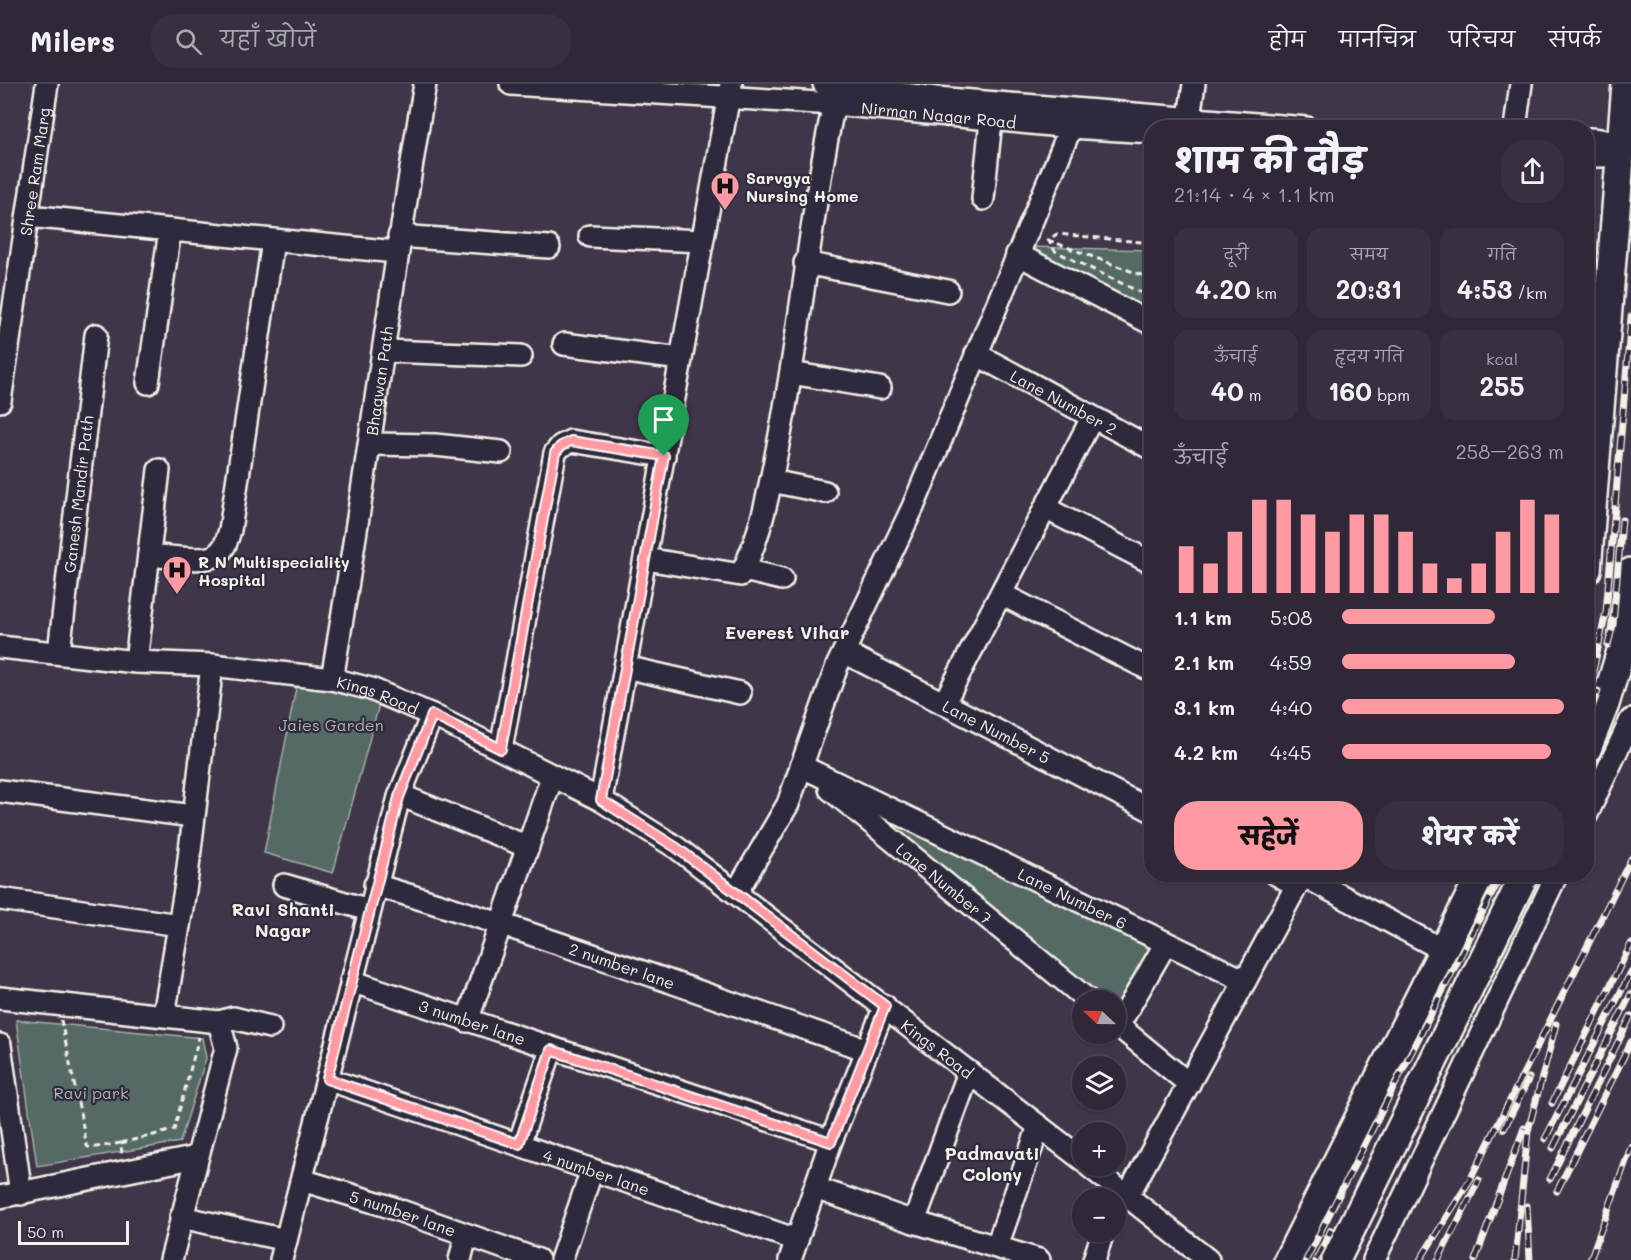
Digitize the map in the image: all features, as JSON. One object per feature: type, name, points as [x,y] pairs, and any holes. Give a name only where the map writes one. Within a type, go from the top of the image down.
[{"type":"main road","points":[[1594,410],[1625,146],[1626,84]]},
{"type":"main road","points":[[1594,732],[1621,651],[1631,572]]},
{"type":"main road","points":[[1288,1260],[1477,882]]},
{"type":"main road","points":[[1336,1260],[1521,882]]},
{"type":"street","name":"Shree Ram Marg","points":[[0,401],[3,357],[28,216],[47,84]]},
{"type":"street","name":"Bhagwan Path","points":[[332,679],[371,444],[398,244],[425,84]]},
{"type":"street","name":"Nirman Nagar Road","points":[[511,84],[730,91],[834,104],[869,94],[936,98],[1159,120]]},
{"type":"street","name":"Nirman Nagar Road","points":[[824,84],[992,120],[1071,128],[1144,132]]},
{"type":"street","points":[[1189,120],[1194,84]]},
{"type":"street","points":[[1516,120],[1521,84]]},
{"type":"street","points":[[601,800],[730,91]]},
{"type":"street","points":[[646,559],[741,575],[754,549],[771,481],[791,373],[806,263],[834,104]]},
{"type":"street","points":[[983,199],[992,120]]},
{"type":"street","points":[[736,893],[788,804],[844,652],[913,507],[1071,128]]},
{"type":"street","points":[[1594,139],[1604,138],[1625,146]]},
{"type":"street","points":[[1594,156],[1603,156],[1625,146]]},
{"type":"street","points":[[28,216],[273,241],[549,247]]},
{"type":"street","points":[[148,383],[170,230]]},
{"type":"street","points":[[590,236],[702,241]]},
{"type":"street","points":[[149,555],[200,558],[215,556],[224,547],[230,530],[273,241]]},
{"type":"street","points":[[1017,254],[1144,320]]},
{"type":"street","points":[[806,263],[948,291]]},
{"type":"street","name":"Ganesh Mandir Path","points":[[59,652],[96,335]]},
{"type":"street","points":[[564,344],[681,359]]},
{"type":"street","points":[[384,351],[521,356]]},
{"type":"street","name":"Lane Number 2","points":[[976,354],[1144,445]]},
{"type":"street","points":[[791,373],[880,388]]},
{"type":"street","points":[[944,703],[1092,418]]},
{"type":"street","points":[[501,749],[555,453],[561,446],[571,441],[664,456]]},
{"type":"street","points":[[371,444],[435,446],[501,452]]},
{"type":"street","points":[[136,662],[159,470]]},
{"type":"street","points":[[771,481],[825,492]]},
{"type":"street","points":[[1046,508],[1144,560]]},
{"type":"street","points":[[744,570],[782,579]]},
{"type":"street","points":[[1001,594],[1144,667]]},
{"type":"street","name":"Kings Road","points":[[0,647],[136,662],[212,664],[332,679],[370,689],[432,715],[601,800],[677,848],[1072,1152]]},
{"type":"street","name":"Lane Number 5","points":[[844,652],[1144,806]]},
{"type":"street","points":[[164,1015],[179,925],[212,664]]},
{"type":"street","points":[[625,668],[740,693]]},
{"type":"street","points":[[182,1217],[284,1250],[375,885],[400,795],[432,715]]},
{"type":"street","points":[[1594,799],[1631,720]]},
{"type":"street","name":"Lane Number 6","points":[[801,766],[1245,981]]},
{"type":"street","name":"Lane Number 7","points":[[801,766],[1076,990]]},
{"type":"street","points":[[467,1021],[503,924],[552,777]]},
{"type":"street","points":[[0,791],[193,816]]},
{"type":"street","points":[[400,795],[528,847]]},
{"type":"street","points":[[1124,1188],[1189,1084],[1299,882]]},
{"type":"street","points":[[1309,882],[1443,950]]},
{"type":"street","points":[[1374,1260],[1553,882]]},
{"type":"street","points":[[284,885],[369,910]]},
{"type":"street","name":"2 number lane","points":[[375,885],[503,924],[867,1050]]},
{"type":"street","points":[[0,899],[179,925]]},
{"type":"street","points":[[1126,1010],[1166,943]]},
{"type":"street","name":"3 number lane","points":[[351,981],[551,1050],[831,1142]]},
{"type":"street","points":[[0,998],[219,1022],[233,1018],[270,1027]]},
{"type":"street","points":[[794,1250],[831,1142],[885,1006]]},
{"type":"street","points":[[171,1260],[226,1048],[219,1022]]},
{"type":"street","points":[[1126,1032],[1189,1084]]},
{"type":"street","points":[[0,1044],[3,1093],[21,1194]]},
{"type":"street","points":[[519,1144],[551,1050]]},
{"type":"street","points":[[914,1222],[969,1072]]},
{"type":"street","name":"4 number lane","points":[[327,1079],[592,1170],[794,1250]]},
{"type":"street","points":[[997,1246],[1039,1126]]},
{"type":"street","points":[[0,1197],[197,1156]]},
{"type":"street","points":[[561,1260],[592,1170]]},
{"type":"street","points":[[1100,1176],[1113,1188]]},
{"type":"street","name":"5 number lane","points":[[302,1180],[384,1205],[538,1260]]},
{"type":"street","points":[[815,1188],[914,1222],[1039,1260]]},
{"type":"street","points":[[1126,1199],[1207,1260]]},
{"type":"street","points":[[460,1260],[466,1236]]},
{"type":"street","points":[[1094,1260],[1100,1242]]},
{"type":"path","points":[[1048,240],[1057,234],[1144,242]]},
{"type":"path","points":[[1048,240],[1144,276]]},
{"type":"path","points":[[1048,240],[1055,251],[1144,294]]},
{"type":"path","points":[[64,1015],[61,1019],[87,1146],[90,1148],[167,1134],[175,1128],[199,1043],[195,1033]]},
{"type":"path","points":[[121,1143],[123,1172]]},
{"type":"green space","points":[[1029,247],[1144,250],[1144,307]]},
{"type":"green space","name":"Jaies Garden","points":[[300,667],[380,701],[333,873],[264,853]]},
{"type":"green space","points":[[846,795],[1153,948],[1126,994],[1126,990],[1090,990]]},
{"type":"green space","name":"Ravi park","points":[[16,1020],[202,1038],[206,1058],[180,1142],[37,1166]]},
{"type":"railway","points":[[1594,667],[1606,612],[1631,317]]},
{"type":"railway","points":[[1608,645],[1613,625],[1622,520]]},
{"type":"railway","points":[[1594,702],[1598,691]]},
{"type":"railway","points":[[1420,1260],[1470,1180],[1631,859]]},
{"type":"railway","points":[[1306,1260],[1498,882]]},
{"type":"railway","points":[[1552,1103],[1631,944]]},
{"type":"railway","points":[[1545,1139],[1631,972]]},
{"type":"railway","points":[[1553,1148],[1631,994]]},
{"type":"railway","points":[[1550,1179],[1631,1016]]},
{"type":"railway","points":[[1515,1260],[1528,1131],[1556,1024]]},
{"type":"railway","points":[[1557,1191],[1631,1042]]},
{"type":"railway","points":[[1504,1129],[1529,1078]]},
{"type":"railway","points":[[1475,1260],[1524,1128]]},
{"type":"railway","points":[[1590,1260],[1631,1147]]},
{"type":"railway","points":[[1438,1260],[1479,1180]]},
{"type":"railway","points":[[1527,1206],[1530,1260]]},
{"type":"railway","points":[[1316,1260],[1331,1230]]},
{"type":"place","name":"Sarvgya Nursing Home","points":[[725,212]]},
{"type":"place","name":"R N Multispeciality Hospital","points":[[177,596]]},
{"type":"district","name":"Everest Vihar","points":[[787,632]]},
{"type":"district","name":"Ravi Shanti Nagar","points":[[283,919]]},
{"type":"district","name":"Padmavati Colony","points":[[992,1163]]},
{"type":"route","points":[[571,441],[664,456],[601,800],[677,848],[885,1006],[831,1142],[551,1050],[519,1144],[327,1079],[356,958],[399,797],[432,715],[501,749],[542,535],[555,453],[561,446],[571,441]]}]
